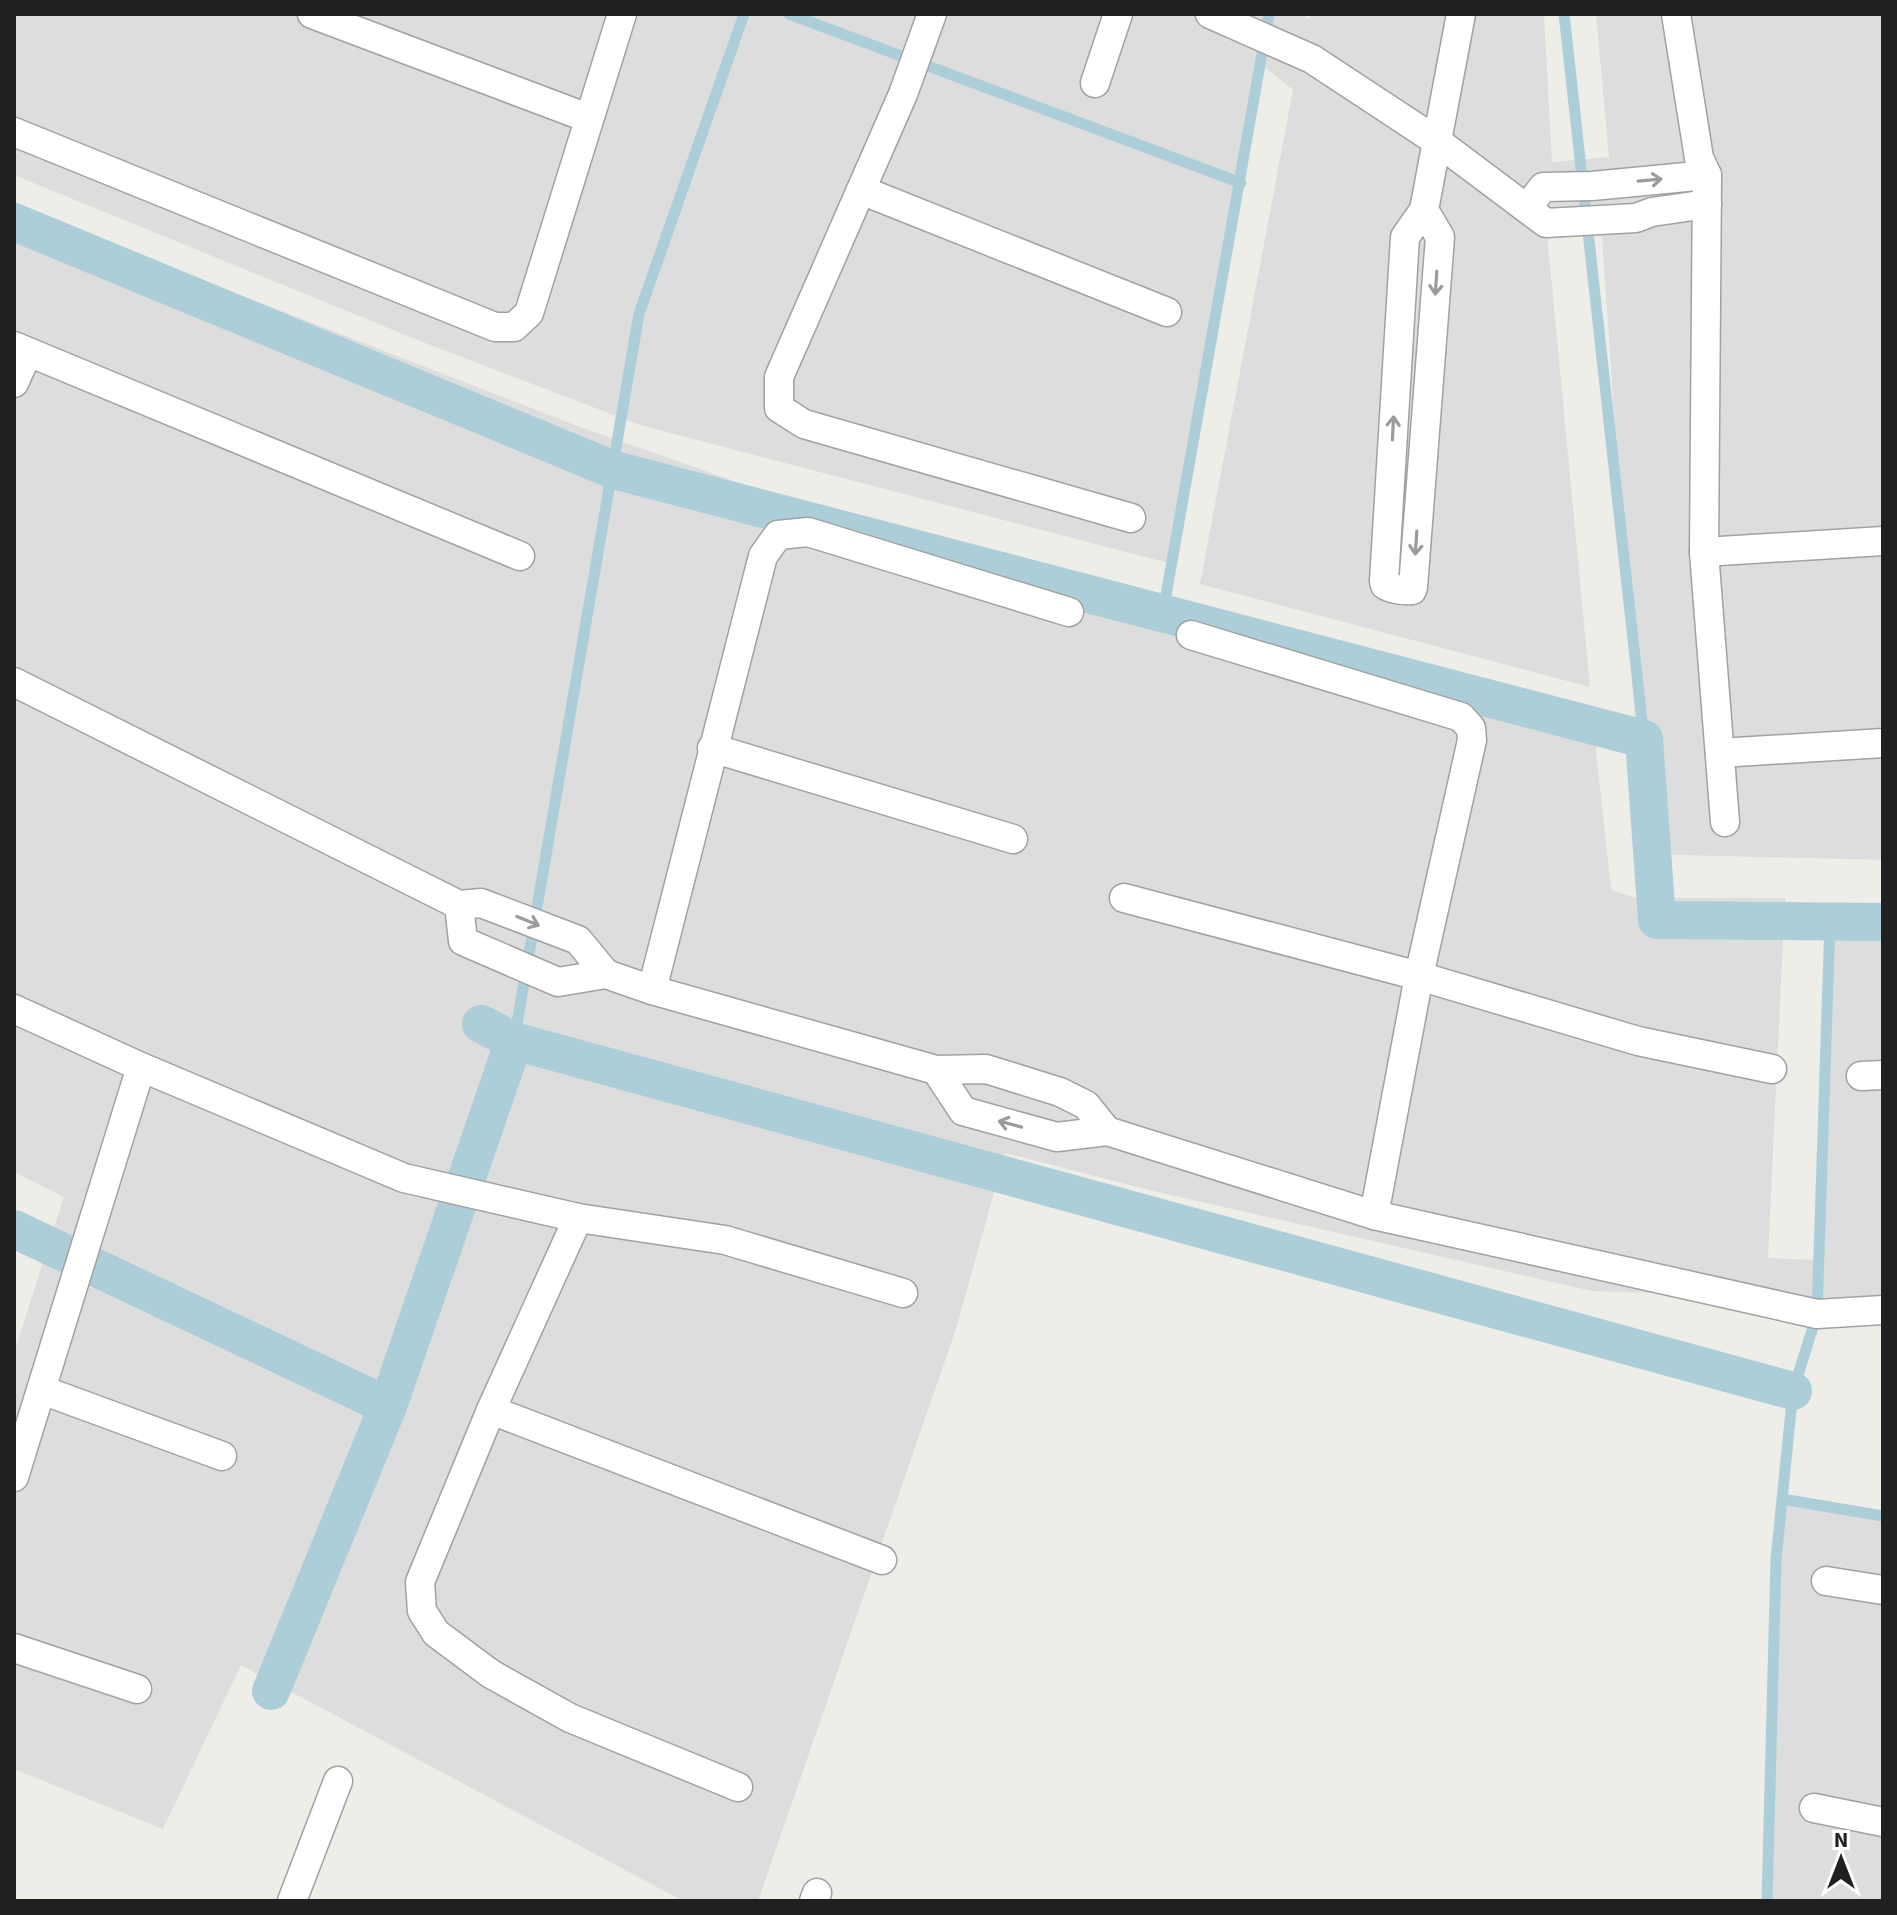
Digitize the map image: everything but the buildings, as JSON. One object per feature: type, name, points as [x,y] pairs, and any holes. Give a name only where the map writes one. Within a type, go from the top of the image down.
[{"type":"street","points":[[312,14],[588,118]]},
{"type":"street","points":[[14,132],[495,327],[514,327],[529,313],[622,14]]},
{"type":"street","points":[[1095,83],[1118,14]]},
{"type":"street","points":[[1210,14],[1312,59],[1539,206],[1601,221],[1636,218],[1652,212],[1707,204]]},
{"type":"street","points":[[1424,210],[1440,237],[1413,587],[1407,591],[1389,587],[1384,581],[1405,237],[1424,210],[1461,14]]},
{"type":"street","points":[[1676,14],[1699,158],[1707,175],[1704,552],[1725,822]]},
{"type":"street","points":[[928,26],[903,94],[779,377],[779,408],[804,424],[1131,518]]},
{"type":"street","points":[[1539,206],[1592,186],[1707,175]]},
{"type":"street","points":[[861,190],[1167,312]]},
{"type":"street","points":[[14,383],[21,349],[520,556]]},
{"type":"street","points":[[652,990],[763,556],[778,535],[808,532],[1069,612]]},
{"type":"street","points":[[1704,552],[1883,541]]},
{"type":"street","points":[[1191,635],[1461,717],[1471,728],[1472,740],[1419,976],[1374,1215]]},
{"type":"street","points":[[14,682],[459,905],[481,903],[578,940],[606,974]]},
{"type":"street","points":[[1720,753],[1883,743]]},
{"type":"street","points":[[712,748],[1013,839]]},
{"type":"street","points":[[1124,898],[1419,976],[1638,1041],[1772,1069]]},
{"type":"street","points":[[459,905],[463,941],[558,982],[606,974],[652,990],[936,1070],[986,1069],[1060,1092],[1086,1105],[1107,1131]]},
{"type":"street","points":[[14,1009],[141,1067],[404,1178],[578,1218],[725,1240],[903,1293]]},
{"type":"street","points":[[14,1477],[141,1067]]},
{"type":"street","points":[[936,1070],[963,1111],[1057,1137],[1107,1131],[1374,1215],[1817,1314],[1878,1311]]},
{"type":"street","points":[[578,1218],[491,1410],[420,1582],[422,1611],[436,1633],[491,1674],[570,1718],[738,1787]]},
{"type":"street","points":[[42,1390],[222,1456]]},
{"type":"street","points":[[491,1410],[882,1560]]},
{"type":"street","points":[[1826,1581],[1883,1590]]},
{"type":"street","points":[[14,1648],[137,1689]]},
{"type":"street","points":[[292,1901],[338,1781]]},
{"type":"street","points":[[1814,1808],[1883,1822]]},
{"type":"shaded area","points":[[14,14],[1301,14],[1309,19],[1310,14],[1544,14],[1552,162],[1609,157],[1596,14],[1883,14],[1883,860],[1644,854],[1601,222],[1546,223],[1590,687],[1200,584],[1293,90],[1261,64],[1172,564],[640,425],[425,343],[14,175]]},
{"type":"shaded area","points":[[14,207],[575,425],[802,505],[1592,713],[1611,890],[1636,898],[1785,898],[1768,1258],[1818,1260],[1830,921],[1883,919],[1883,1315],[1734,1296],[1592,1291],[1145,1189],[1005,1153],[956,1329],[758,1901],[683,1901],[241,1665],[163,1829],[14,1769],[14,1353],[64,1197],[14,1172]]},
{"type":"shaded area","points":[[1782,1499],[1883,1519],[1883,1901],[1767,1901]]},
{"type":"waterway","points":[[514,1041],[639,314],[744,14]]},
{"type":"waterway","points":[[789,14],[1241,183]]},
{"type":"waterway","points":[[1163,612],[1269,14]]},
{"type":"waterway","points":[[1564,14],[1644,739]]},
{"type":"waterway","points":[[14,222],[614,470],[1644,739],[1657,920],[1883,922]]},
{"type":"waterway","points":[[1767,1901],[1776,1559],[1793,1391],[1817,1314],[1830,921]]},
{"type":"waterway","points":[[481,1024],[514,1041],[1793,1391]]},
{"type":"waterway","points":[[271,1691],[388,1406],[514,1041]]},
{"type":"waterway","points":[[14,1229],[388,1406]]},
{"type":"waterway","points":[[1782,1499],[1883,1516]]}]
